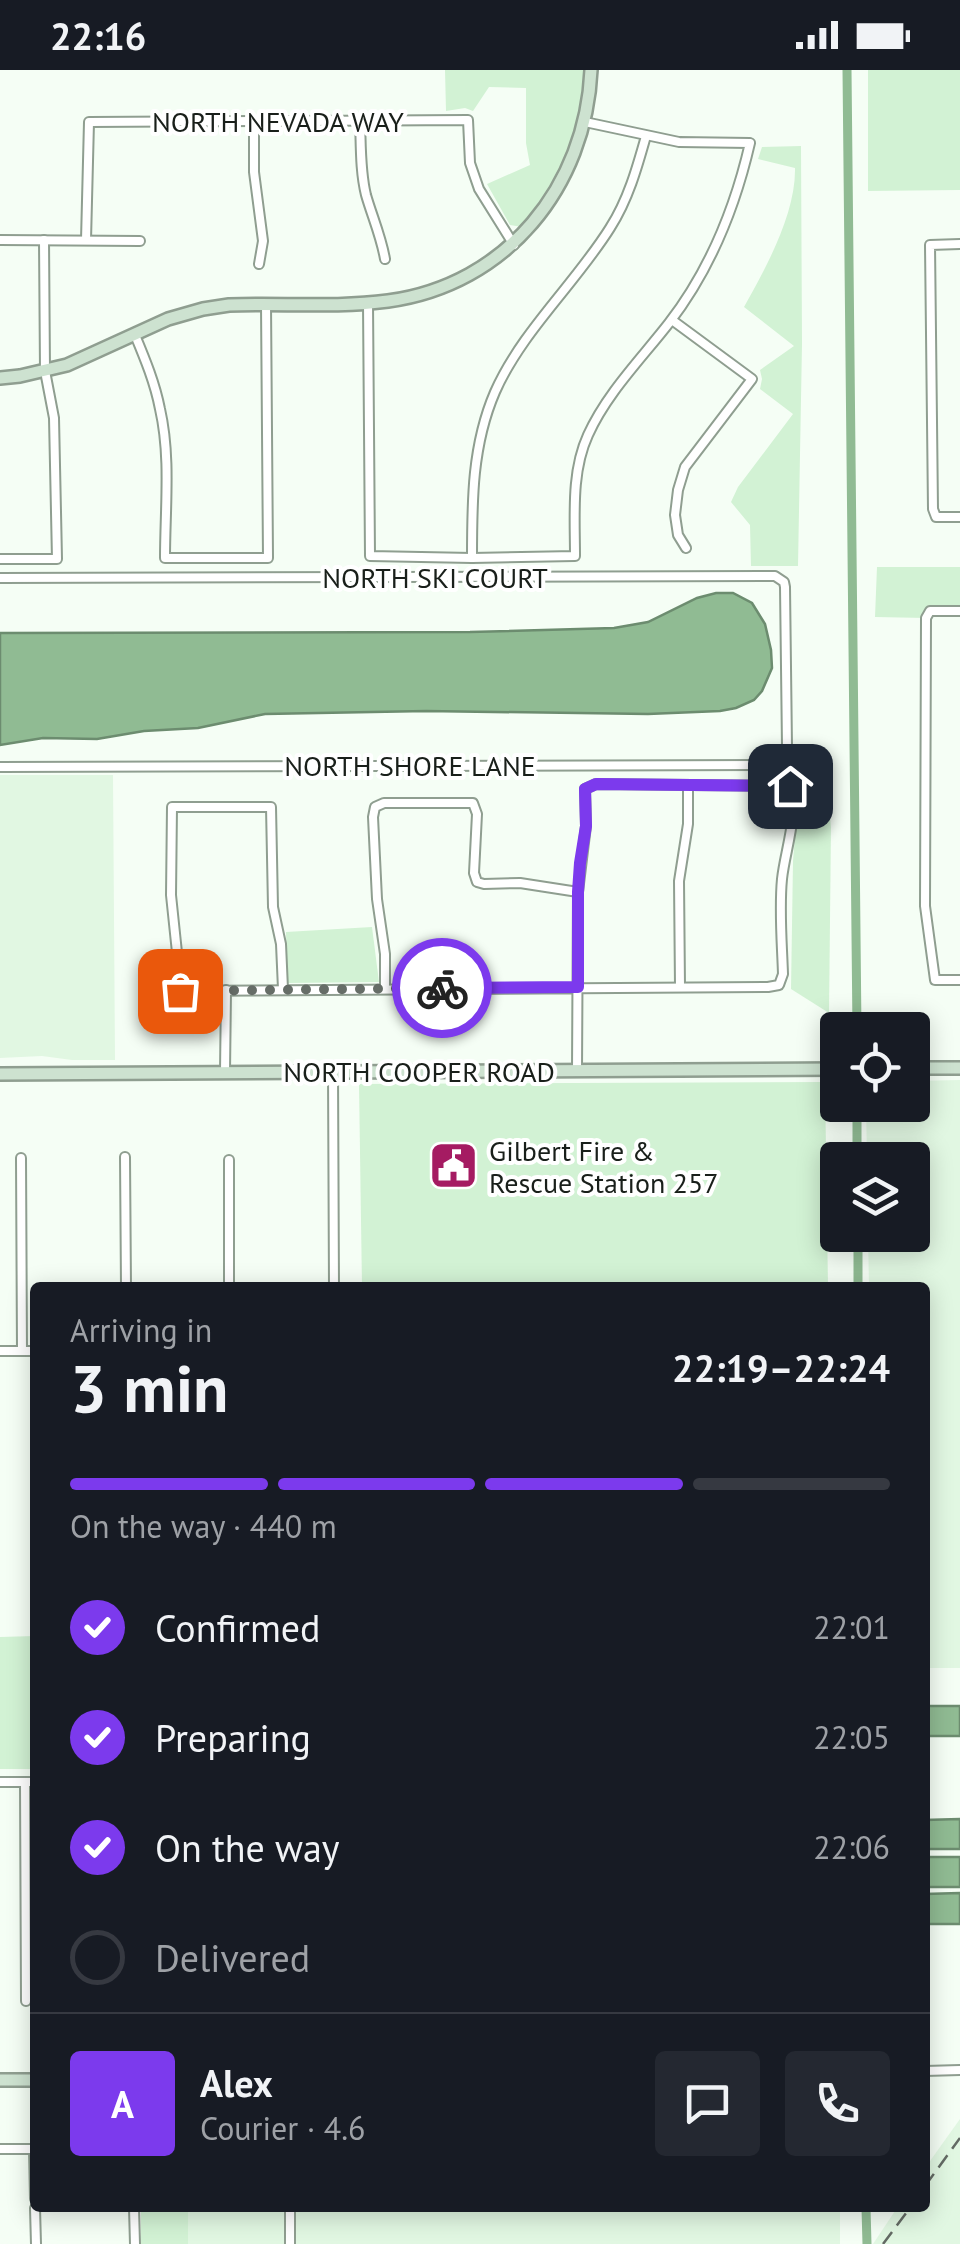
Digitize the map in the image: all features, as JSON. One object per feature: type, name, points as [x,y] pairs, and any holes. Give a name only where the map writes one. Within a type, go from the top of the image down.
[{"type":"main road","points":[[0,378],[67,365],[168,318],[203,309],[392,301],[452,283],[474,272],[514,245],[562,181],[586,122],[591,70]]},
{"type":"main road","points":[[930,1068],[960,1068]]},
{"type":"main road","name":"NORTH COOPER ROAD","points":[[0,1074],[820,1069]]},
{"type":"main road","points":[[0,2080],[30,2080]]},
{"type":"street","points":[[360,120],[366,194],[385,258]]},
{"type":"street","name":"NORTH NEVADA WAY","points":[[86,240],[89,122],[468,120],[470,164],[479,190],[514,245]]},
{"type":"street","points":[[254,121],[254,172],[263,240],[259,264]]},
{"type":"street","points":[[368,303],[370,556],[574,556],[574,498],[588,436],[614,391],[672,320],[694,286],[724,230],[750,143],[680,142],[586,122]]},
{"type":"street","points":[[472,558],[473,482],[480,438],[496,391],[515,356],[609,229],[628,194],[646,136]]},
{"type":"street","points":[[0,240],[140,241]]},
{"type":"street","points":[[0,559],[57,559],[54,418],[46,371],[44,240]]},
{"type":"street","points":[[960,244],[930,245],[932,509],[936,517],[960,517]]},
{"type":"street","points":[[134,334],[161,412],[165,447],[165,558],[268,558],[266,304]]},
{"type":"street","points":[[672,320],[752,379],[686,466],[678,490],[676,515],[678,535],[686,548]]},
{"type":"street","name":"NORTH SKI COURT","points":[[0,578],[775,576],[785,587],[786,665]]},
{"type":"street","points":[[960,611],[930,611],[926,618],[925,906],[935,980],[960,980]]},
{"type":"street","name":"NORTH SHORE LANE","points":[[0,767],[775,764],[784,758],[787,747],[786,665]]},
{"type":"street","points":[[283,989],[274,907],[272,807],[172,807],[171,895],[180,991],[283,989],[385,989],[578,987],[680,987],[779,985],[782,880],[791,826],[790,786],[596,784],[585,789],[586,826],[578,892],[578,987],[577,1071]]},
{"type":"street","points":[[680,987],[679,881],[688,824],[688,785]]},
{"type":"street","points":[[385,989],[385,954],[377,899],[375,807],[384,803],[473,803],[477,814],[477,882],[520,883],[578,892]]},
{"type":"street","points":[[225,1072],[226,990]]},
{"type":"street","points":[[333,1072],[334,1282]]},
{"type":"street","points":[[125,1157],[126,1282]]},
{"type":"street","points":[[20,1158],[22,1351]]},
{"type":"street","points":[[228,1160],[229,1282]]},
{"type":"street","points":[[0,1351],[30,1351]]},
{"type":"street","points":[[0,1782],[30,1782],[26,2001]]},
{"type":"street","points":[[930,2071],[960,2070]]},
{"type":"street","points":[[0,2149],[30,2149]]},
{"type":"street","points":[[35,2212],[36,2244]]},
{"type":"street","points":[[134,2212],[134,2244]]},
{"type":"street","points":[[290,2212],[290,2244]]},
{"type":"shaded area","points":[[445,70],[585,70],[579,115],[567,154],[549,190],[522,227],[510,225],[487,184],[530,165],[526,88],[489,87],[473,111],[446,111]]},
{"type":"shaded area","points":[[868,70],[960,70],[960,190],[868,191]]},
{"type":"shaded area","points":[[801,146],[798,566],[751,566],[750,525],[731,502],[793,414],[760,389],[760,370],[794,346],[744,307],[785,221],[795,168],[758,159],[762,147]]},
{"type":"shaded area","points":[[877,567],[960,567],[960,611],[930,611],[926,618],[875,617]]},
{"type":"shaded area","points":[[716,593],[733,593],[752,603],[765,624],[771,650],[772,668],[762,691],[754,700],[736,708],[648,714],[265,714],[198,728],[97,739],[43,738],[0,745],[0,633],[614,628],[648,622]]},
{"type":"shaded area","points":[[0,775],[113,775],[115,1060],[0,1058]]},
{"type":"shaded area","points":[[799,786],[827,787],[831,827],[829,1012],[791,989],[793,861]]},
{"type":"shaded area","points":[[372,927],[379,982],[287,983],[286,932]]},
{"type":"shaded area","points":[[960,1080],[960,1668],[930,1668],[930,1282],[869,1282],[868,1252],[930,1252],[930,1142],[867,1142],[866,1122],[930,1122],[930,1081]]},
{"type":"shaded area","points":[[820,1082],[820,1122],[826,1122],[826,1142],[820,1142],[820,1252],[827,1252],[828,1282],[362,1282],[359,1084]]},
{"type":"shaded area","points":[[30,1636],[30,1769],[0,1769],[0,1637]]},
{"type":"shaded area","points":[[930,1706],[960,1706],[960,1736],[930,1736]]},
{"type":"shaded area","points":[[960,1819],[960,1849],[930,1849],[930,1820]]},
{"type":"shaded area","points":[[930,1857],[960,1857],[960,1887],[930,1887]]},
{"type":"shaded area","points":[[960,1893],[960,1924],[930,1924],[930,1894]]},
{"type":"shaded area","points":[[960,2119],[960,2244],[873,2244],[894,2212],[930,2212],[930,2161]]},
{"type":"shaded area","points":[[141,2212],[188,2212],[188,2244],[141,2244]]},
{"type":"shaded area","points":[[188,2212],[840,2212],[840,2244],[188,2244]]},
{"type":"waterway","points":[[847,70],[857,1012]]},
{"type":"waterway","points":[[857,1122],[857,1142]]},
{"type":"waterway","points":[[858,1252],[858,1282]]},
{"type":"waterway","points":[[866,2212],[867,2244]]},
{"type":"railway","points":[[930,2179],[960,2138]]},
{"type":"railway","points":[[883,2244],[907,2212]]},
{"type":"way so far","points":[[180,991],[442,988]]},
{"type":"place","name":"Gilbert Fire & Rescue Station 257","points":[[454,1166]]},
{"type":"route","points":[[442,988],[578,987],[578,892],[586,826],[585,789],[596,784],[790,786]]}]
